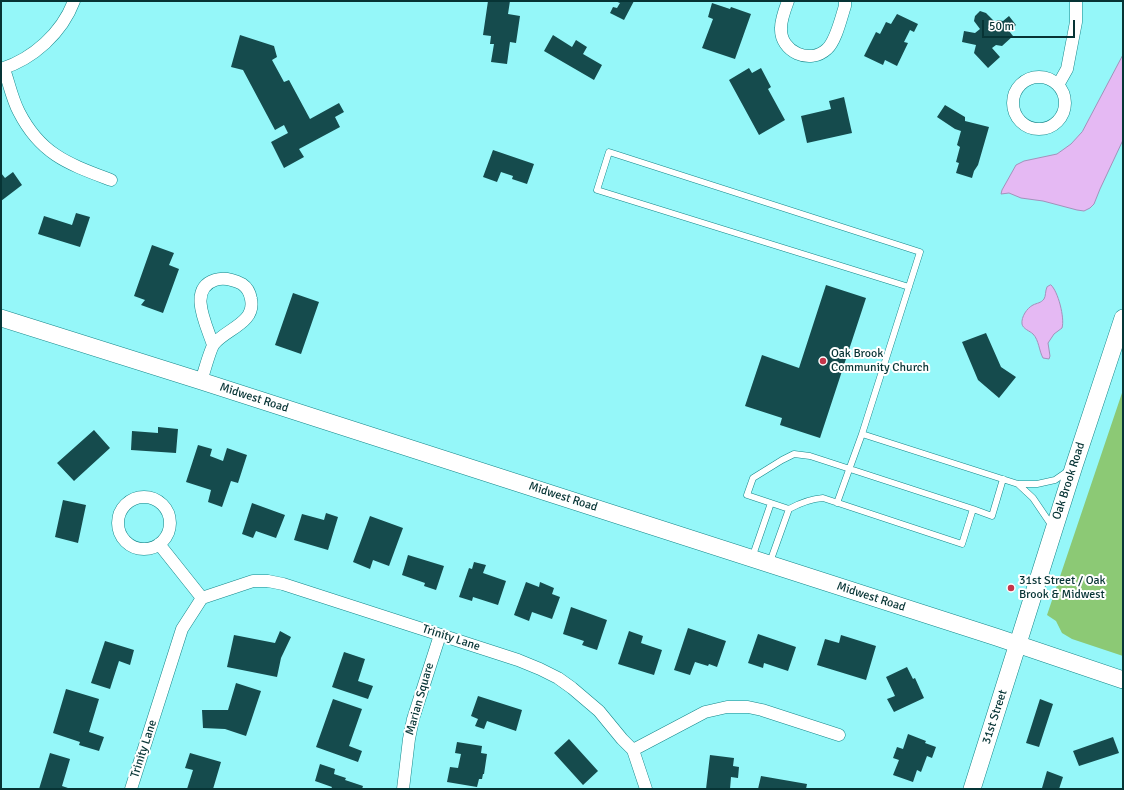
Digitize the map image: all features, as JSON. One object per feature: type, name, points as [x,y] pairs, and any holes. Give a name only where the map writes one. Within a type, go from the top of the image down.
[{"type":"main road","name":"Midwest Road","points":[[1,318],[752,558],[1123,680]]},
{"type":"main road","name":"Oak Brook Road","points":[[1017,644],[1123,318]]},
{"type":"main road","name":"31st Street","points":[[972,789],[1017,644]]},
{"type":"street","points":[[74,1],[61,26],[41,48],[20,61],[2,69],[19,111],[30,131],[43,146],[57,156],[76,166],[111,180]]},
{"type":"street","points":[[788,1],[780,28],[785,44],[796,54],[814,56],[828,49],[833,43],[845,6],[845,1]]},
{"type":"street","points":[[1058,85],[1067,69],[1076,22],[1076,1]]},
{"type":"street","points":[[1045,77],[1058,85],[1063,91],[1065,105],[1064,112],[1055,124],[1042,129],[1028,126],[1022,122],[1014,110],[1013,102],[1017,89],[1022,83],[1029,79],[1045,77]]},
{"type":"street","points":[[201,381],[213,345],[228,331],[245,320],[250,312],[252,302],[250,292],[244,286],[235,281],[218,279],[210,282],[200,296],[200,306],[213,345]]},
{"type":"street","points":[[144,498],[158,502],[163,506],[168,514],[168,531],[164,539],[159,544],[150,548],[141,549],[126,543],[118,528],[118,520],[124,506],[131,501],[144,498]]},
{"type":"street","points":[[159,544],[202,598]]},
{"type":"street","name":"Trinity Lane","points":[[131,789],[182,629],[202,598],[253,581],[268,581],[283,584],[518,660],[558,678],[589,701],[607,719],[622,739],[633,750],[646,789]]},
{"type":"street","name":"Marian Square","points":[[403,789],[413,719],[440,635]]},
{"type":"street","points":[[633,750],[705,712],[727,707],[748,707],[762,710],[839,735]]},
{"type":"lane","points":[[837,503],[848,469],[862,434],[909,287],[920,252],[609,152],[597,190],[909,287]]},
{"type":"lane","points":[[862,434],[1018,484],[1037,484],[1056,480],[1074,466]]},
{"type":"lane","points":[[789,509],[747,495],[753,478],[794,454],[810,456],[992,516],[1003,479]]},
{"type":"lane","points":[[1018,484],[1033,498],[1054,529]]},
{"type":"lane","points":[[769,564],[789,509],[802,502],[823,498],[962,544],[973,509]]},
{"type":"lane","points":[[752,558],[771,503]]},
{"type":"green space","points":[[1123,390],[1123,656],[1072,639],[1062,633],[1056,621],[1047,615]]},
{"type":"shaded area","points":[[1123,55],[1123,140],[1094,204],[1084,211],[1043,201],[1021,198],[1009,193],[1001,194],[1016,165],[1024,161],[1057,154],[1071,144],[1082,132]]},
{"type":"shaded area","points":[[1051,285],[1054,288],[1062,312],[1063,324],[1062,328],[1054,334],[1048,343],[1049,359],[1043,358],[1035,336],[1024,327],[1022,321],[1023,316],[1029,308],[1044,299],[1047,287]]},
{"type":"building","points":[[488,1],[510,1],[508,14],[520,16],[516,43],[510,42],[507,64],[491,62],[494,44],[490,44],[491,36],[483,35]]},
{"type":"building","points":[[615,1],[634,1],[624,20],[610,13],[613,7],[617,8],[620,3]]},
{"type":"building","points":[[712,3],[730,9],[731,7],[751,14],[735,59],[702,48],[713,19],[708,17]]},
{"type":"building","points":[[980,11],[986,13],[995,22],[998,20],[1003,21],[1009,16],[1016,25],[1009,31],[1013,36],[1002,46],[996,45],[992,48],[1000,57],[988,68],[974,53],[976,45],[962,42],[964,31],[975,33],[980,29],[974,21],[975,16]]},
{"type":"building","points":[[897,14],[918,24],[914,32],[910,30],[904,42],[908,43],[897,66],[885,60],[883,65],[864,56],[876,32],[880,34],[886,22],[891,24]]},
{"type":"building","points":[[240,35],[274,46],[277,57],[272,60],[284,82],[289,80],[310,119],[339,103],[344,112],[335,117],[340,127],[299,149],[304,157],[284,168],[271,142],[288,133],[284,125],[275,130],[243,70],[231,67]]},
{"type":"building","points":[[553,35],[572,47],[576,40],[587,47],[583,54],[602,65],[594,80],[544,51]]},
{"type":"building","points":[[749,68],[752,73],[761,68],[771,87],[768,89],[785,120],[759,135],[729,80]]},
{"type":"building","points":[[844,97],[852,133],[807,143],[801,116],[831,109],[829,101]]},
{"type":"building","points":[[945,105],[965,117],[965,121],[989,127],[978,165],[972,178],[956,173],[959,163],[956,162],[960,147],[957,145],[961,131],[955,129],[937,117]]},
{"type":"building","points":[[493,150],[534,164],[527,184],[512,179],[513,176],[501,172],[497,182],[483,177]]},
{"type":"building","points":[[13,172],[22,185],[1,201],[1,173],[5,178]]},
{"type":"building","points":[[76,213],[90,217],[80,247],[38,234],[44,216],[72,225]]},
{"type":"building","points":[[152,245],[174,253],[169,265],[179,269],[163,313],[141,305],[145,300],[134,296]]},
{"type":"building","name":"Oak Brook Community Church","points":[[826,285],[866,298],[820,438],[780,425],[782,418],[745,406],[762,355],[799,368]]},
{"type":"building","points":[[293,293],[319,302],[301,354],[275,345]]},
{"type":"building","points":[[986,333],[1001,367],[1016,377],[999,398],[978,380],[962,342]]},
{"type":"building","points":[[158,427],[178,429],[176,453],[131,450],[132,431],[158,433]]},
{"type":"building","points":[[94,430],[110,448],[74,481],[57,463]]},
{"type":"building","points":[[198,445],[212,449],[210,456],[223,461],[227,448],[247,455],[238,483],[231,481],[222,507],[208,502],[211,490],[186,482]]},
{"type":"building","points":[[63,500],[86,505],[78,543],[55,537]]},
{"type":"building","points":[[252,503],[285,515],[276,538],[256,531],[253,538],[242,534]]},
{"type":"building","points":[[326,513],[338,517],[328,550],[294,540],[302,514],[324,520]]},
{"type":"building","points":[[370,516],[403,528],[389,566],[373,560],[370,569],[353,562]]},
{"type":"building","points":[[408,555],[444,566],[436,590],[424,586],[425,583],[402,575]]},
{"type":"building","points":[[474,562],[486,565],[483,573],[506,581],[498,605],[473,597],[472,601],[459,597],[469,568],[472,569]]},
{"type":"building","points":[[526,582],[539,587],[540,582],[554,588],[552,594],[560,597],[552,619],[532,612],[529,621],[514,615]]},
{"type":"building","points":[[571,607],[607,620],[597,650],[582,645],[584,641],[563,634]]},
{"type":"building","points":[[688,628],[726,641],[717,667],[695,662],[690,675],[674,670]]},
{"type":"building","points":[[280,631],[291,637],[281,658],[277,677],[227,667],[234,635],[275,643]]},
{"type":"building","points":[[629,631],[643,636],[641,643],[662,650],[654,675],[618,664]]},
{"type":"building","points":[[758,634],[796,647],[788,671],[764,663],[763,668],[748,663]]},
{"type":"building","points":[[841,635],[876,646],[866,680],[817,665],[825,639],[839,643]]},
{"type":"building","points":[[105,641],[134,650],[130,665],[119,661],[110,689],[91,683]]},
{"type":"building","points":[[344,652],[365,659],[358,681],[373,686],[368,699],[332,687]]},
{"type":"building","points":[[907,667],[913,679],[915,678],[924,698],[894,712],[887,699],[895,696],[886,677]]},
{"type":"building","points":[[236,683],[261,691],[246,736],[225,729],[203,728],[202,710],[228,710]]},
{"type":"building","points":[[66,689],[99,699],[89,732],[104,737],[99,751],[79,745],[80,742],[53,733]]},
{"type":"building","points":[[478,696],[522,710],[516,731],[487,721],[484,729],[475,726],[478,719],[471,716]]},
{"type":"building","points":[[333,699],[362,709],[349,746],[362,751],[358,762],[316,747]]},
{"type":"building","points":[[1040,699],[1053,704],[1039,747],[1026,743]]},
{"type":"building","points":[[908,734],[926,741],[925,743],[936,747],[932,758],[927,756],[921,772],[917,770],[913,782],[893,775],[899,760],[893,758],[897,747],[903,749]]},
{"type":"building","points":[[1113,737],[1119,753],[1079,766],[1073,751]]},
{"type":"building","points":[[569,739],[598,771],[583,785],[554,753]]},
{"type":"building","points":[[457,742],[482,746],[481,753],[487,754],[484,774],[482,779],[479,779],[477,787],[447,782],[450,767],[458,768],[461,754],[455,753]]},
{"type":"building","points":[[50,753],[70,759],[62,786],[71,789],[39,789]]},
{"type":"building","points":[[190,753],[221,762],[213,789],[187,789],[193,770],[185,768]]},
{"type":"building","points":[[710,755],[734,758],[733,766],[739,767],[738,778],[731,777],[730,789],[706,789]]},
{"type":"building","points":[[320,764],[335,769],[334,774],[346,778],[345,780],[363,786],[362,789],[331,789],[332,787],[315,781]]},
{"type":"building","points":[[1047,771],[1063,777],[1059,789],[1042,788]]},
{"type":"building","points":[[761,776],[807,784],[806,789],[758,789]]},
{"type":"place","name":"Oak Brook Community Church","points":[[823,361]]},
{"type":"place","name":"31st Street / Oak Brook & Midwest","points":[[1011,588]]}]
